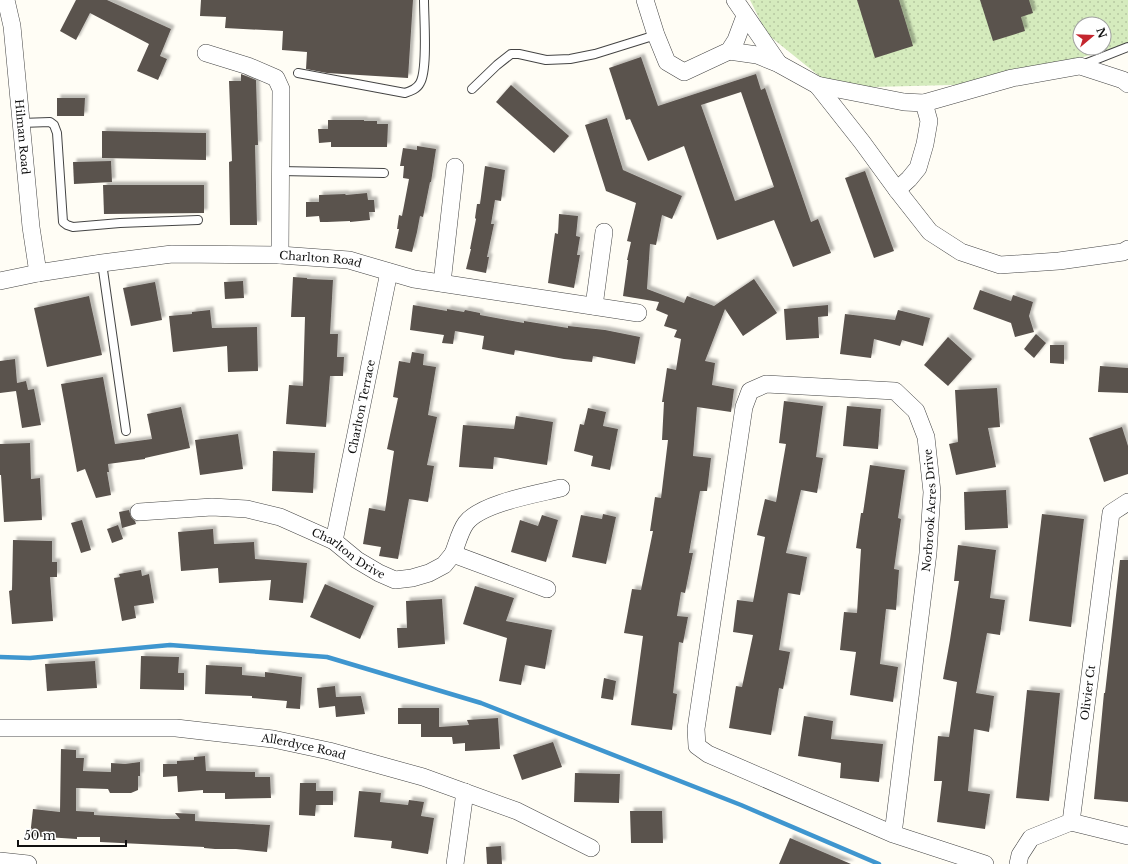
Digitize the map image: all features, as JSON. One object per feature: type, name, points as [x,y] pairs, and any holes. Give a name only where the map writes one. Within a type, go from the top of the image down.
[{"type":"street","name":"Hilman Road","points":[[6,0],[12,26],[31,227],[38,273]]},
{"type":"street","points":[[645,0],[656,35],[667,62],[684,72],[729,51],[736,40],[745,16]]},
{"type":"street","points":[[735,0],[779,64]]},
{"type":"street","points":[[729,51],[757,55],[779,64],[817,85],[904,102],[924,102],[1012,78],[1080,66],[1123,80],[1128,84]]},
{"type":"street","points":[[206,53],[248,66],[276,78],[281,89],[280,255]]},
{"type":"street","points":[[817,85],[930,232],[961,252],[1000,264],[1058,261],[1123,252],[1128,249]]},
{"type":"street","points":[[897,190],[918,168],[925,144],[929,121],[924,102]]},
{"type":"street","points":[[442,282],[455,167]]},
{"type":"street","points":[[594,306],[604,232]]},
{"type":"street","name":"Charlton Road","points":[[0,281],[38,273],[172,254],[280,255],[349,260],[414,279],[638,312]]},
{"type":"street","name":"Charlton Terrace","points":[[334,542],[389,272]]},
{"type":"street","name":"Norbrook Acres Drive","points":[[766,384],[895,391],[916,411],[926,438],[932,492],[928,553],[893,834],[708,754],[697,746],[696,729],[744,407],[750,391],[766,384]]},
{"type":"street","points":[[547,589],[453,554],[466,522],[477,513],[496,505],[561,488]]},
{"type":"street","name":"Olivier Ct","points":[[1071,822],[1111,514],[1128,502]]},
{"type":"street","name":"Charlton Drive","points":[[139,512],[212,507],[247,509],[280,517],[334,542],[357,560],[379,573],[395,580],[412,578],[429,573],[444,565],[453,554]]},
{"type":"street","name":"Allerdyce Road","points":[[0,728],[176,728],[274,739],[329,751],[423,777],[517,812],[591,848]]},
{"type":"street","points":[[455,864],[465,792]]},
{"type":"street","points":[[1018,864],[1020,855],[1031,838],[1071,822],[1128,836]]},
{"type":"street","points":[[893,834],[985,864]]},
{"type":"street","points":[[0,861],[28,864]]},
{"type":"lane","points":[[298,73],[405,93],[412,91],[420,84],[424,72],[424,0]]},
{"type":"lane","points":[[472,89],[510,54],[519,54],[546,60],[570,59],[595,54],[656,35]]},
{"type":"lane","points":[[1080,66],[1128,47]]},
{"type":"lane","points":[[21,123],[50,122],[54,125],[57,133],[63,222],[67,225],[73,227],[120,223],[198,220]]},
{"type":"lane","points":[[280,171],[384,173]]},
{"type":"lane","points":[[102,263],[126,431]]},
{"type":"green space","points":[[750,0],[1128,0],[1128,44],[1112,49],[1112,16],[1072,16],[1072,56],[1087,56],[990,84],[834,88],[767,34]]},
{"type":"building","points":[[76,0],[107,0],[171,29],[160,56],[167,59],[158,80],[137,71],[149,44],[90,13],[76,40],[60,31]]},
{"type":"building","points":[[201,0],[413,0],[408,78],[327,73],[306,69],[307,52],[282,50],[283,31],[225,28],[226,17],[200,16]]},
{"type":"building","points":[[857,0],[899,0],[913,46],[875,58]]},
{"type":"building","points":[[980,0],[1029,0],[1033,13],[1021,17],[1025,31],[993,41]]},
{"type":"building","points":[[641,57],[658,106],[756,74],[761,90],[765,88],[811,222],[818,219],[831,253],[793,267],[774,220],[717,240],[684,146],[648,161],[630,119],[626,120],[609,68]],"holes":[[[741,92],[774,187],[735,201],[701,105]]]},
{"type":"building","points":[[241,74],[256,80],[258,145],[255,145],[257,225],[230,225],[229,162],[232,161],[229,81],[241,81]]},
{"type":"building","points":[[511,85],[569,136],[554,153],[496,102]]},
{"type":"building","points":[[57,98],[85,98],[84,116],[57,116]]},
{"type":"building","points":[[607,118],[623,170],[682,196],[672,219],[662,215],[656,245],[650,244],[647,289],[684,303],[687,296],[714,306],[754,279],[777,313],[743,336],[725,309],[705,361],[715,363],[712,385],[734,389],[731,412],[697,407],[693,456],[711,458],[707,491],[700,491],[689,553],[693,553],[685,593],[681,592],[677,616],[688,617],[683,643],[679,642],[673,693],[677,694],[672,730],[631,725],[643,636],[624,633],[632,589],[641,590],[653,531],[650,531],[655,497],[661,498],[668,440],[662,440],[664,402],[662,402],[667,368],[676,370],[681,339],[674,337],[677,330],[664,326],[668,315],[656,310],[659,302],[623,296],[627,260],[631,242],[627,241],[636,203],[606,191],[585,125]]},
{"type":"building","points":[[328,120],[364,120],[377,121],[377,124],[388,124],[387,147],[331,147],[331,142],[319,143],[318,129],[328,129]]},
{"type":"building","points":[[102,131],[206,133],[206,160],[102,158]]},
{"type":"building","points":[[417,146],[436,149],[431,182],[423,217],[420,216],[412,252],[395,248],[399,229],[397,229],[399,215],[402,216],[409,179],[403,178],[404,166],[400,166],[403,148],[417,150]]},
{"type":"building","points":[[111,161],[112,182],[74,184],[73,162]]},
{"type":"building","points":[[485,166],[505,170],[501,201],[495,200],[491,224],[494,224],[487,257],[489,257],[486,273],[466,269],[471,249],[477,204],[480,204]]},
{"type":"building","points":[[865,171],[894,251],[874,258],[845,178]]},
{"type":"building","points":[[103,185],[204,185],[204,213],[104,214]]},
{"type":"building","points":[[367,193],[368,200],[374,200],[375,212],[369,212],[370,220],[320,222],[319,216],[306,217],[306,202],[319,202],[319,195]]},
{"type":"building","points":[[559,214],[578,216],[576,236],[580,237],[577,255],[580,255],[574,288],[548,283],[555,233],[558,234]]},
{"type":"building","points":[[293,277],[333,280],[330,334],[338,334],[337,357],[344,357],[343,376],[330,376],[326,427],[286,424],[289,385],[303,386],[305,317],[291,317]]},
{"type":"building","points":[[243,281],[244,298],[225,299],[224,282]]},
{"type":"building","points":[[155,282],[162,320],[131,326],[123,288]]},
{"type":"building","points":[[980,290],[1011,301],[1013,295],[1033,302],[1029,316],[1034,332],[1015,337],[1011,323],[973,309]]},
{"type":"building","points":[[89,296],[102,355],[47,367],[34,308]]},
{"type":"building","points":[[413,305],[447,311],[447,309],[464,312],[465,310],[480,313],[480,315],[524,323],[524,321],[568,328],[568,326],[605,330],[640,337],[635,364],[593,356],[592,362],[564,359],[515,350],[514,355],[482,349],[484,336],[455,331],[453,344],[442,343],[444,335],[410,330]]},
{"type":"building","points":[[828,305],[828,316],[818,317],[819,338],[786,340],[784,309]]},
{"type":"building","points":[[210,310],[212,328],[257,327],[258,371],[228,372],[227,346],[173,352],[169,316],[192,314],[192,312]]},
{"type":"building","points":[[898,310],[930,318],[923,346],[902,340],[900,346],[874,339],[871,358],[840,354],[845,314],[895,320]]},
{"type":"building","points":[[1036,334],[1046,343],[1034,358],[1024,349]]},
{"type":"building","points":[[948,337],[972,359],[948,386],[924,365]]},
{"type":"building","points":[[1050,345],[1064,345],[1064,364],[1050,363]]},
{"type":"building","points":[[412,352],[424,354],[423,365],[436,367],[428,415],[437,417],[427,465],[434,466],[428,502],[409,499],[398,559],[379,556],[381,547],[363,544],[369,508],[385,511],[394,451],[387,449],[398,398],[393,397],[399,361],[410,363]]},
{"type":"building","points":[[15,359],[17,383],[26,381],[28,390],[34,389],[41,425],[22,428],[16,391],[0,393],[0,361]]},
{"type":"building","points":[[1100,366],[1128,368],[1128,393],[1098,392]]},
{"type":"building","points":[[103,377],[115,444],[152,439],[147,414],[181,407],[190,448],[145,459],[108,464],[109,472],[107,472],[111,495],[96,498],[85,469],[77,472],[61,384]]},
{"type":"building","points":[[997,388],[1000,427],[988,428],[996,467],[956,475],[949,444],[958,442],[955,390]]},
{"type":"building","points":[[784,401],[823,406],[816,457],[823,458],[817,493],[801,490],[786,553],[807,557],[800,595],[788,593],[779,650],[790,652],[783,689],[779,688],[771,735],[729,728],[736,686],[742,687],[753,635],[733,632],[737,600],[753,602],[765,537],[757,535],[765,499],[776,502],[786,444],[779,443]]},
{"type":"building","points":[[847,406],[881,409],[878,449],[843,446]]},
{"type":"building","points":[[588,408],[606,412],[603,426],[618,429],[610,470],[591,466],[593,456],[574,451],[580,424],[584,425]]},
{"type":"building","points":[[516,416],[553,422],[547,465],[494,457],[493,469],[459,467],[463,425],[514,429]]},
{"type":"building","points":[[1122,427],[1128,446],[1128,474],[1104,482],[1089,438]]},
{"type":"building","points":[[238,434],[243,469],[200,475],[195,440]]},
{"type":"building","points":[[30,443],[31,479],[40,478],[42,520],[4,522],[0,475],[0,444]]},
{"type":"building","points":[[273,451],[315,453],[313,493],[272,491]]},
{"type":"building","points":[[870,465],[905,470],[898,518],[901,519],[894,569],[899,570],[896,610],[886,609],[880,664],[898,667],[893,702],[850,695],[856,652],[840,650],[844,612],[857,613],[861,549],[856,548]]},
{"type":"building","points":[[1006,490],[1008,528],[965,530],[964,492]]},
{"type":"building","points":[[129,510],[131,517],[136,524],[122,528],[119,512]]},
{"type":"building","points":[[603,514],[616,517],[606,564],[572,557],[581,515],[602,519]]},
{"type":"building","points":[[1042,514],[1084,519],[1071,627],[1029,621]]},
{"type":"building","points":[[542,515],[558,520],[546,562],[511,552],[520,520],[538,526]]},
{"type":"building","points":[[82,520],[91,550],[81,553],[71,523]]},
{"type":"building","points":[[118,525],[123,539],[112,543],[107,529]]},
{"type":"building","points":[[213,529],[214,544],[254,542],[255,559],[307,563],[303,603],[269,600],[271,580],[219,583],[218,568],[181,571],[178,532]]},
{"type":"building","points":[[13,540],[52,541],[52,562],[57,562],[57,577],[50,577],[53,621],[12,624],[9,591],[12,590]]},
{"type":"building","points":[[958,545],[996,550],[990,598],[1005,600],[1000,635],[987,633],[976,693],[994,696],[989,732],[974,729],[968,791],[990,794],[985,829],[937,822],[942,781],[934,781],[938,736],[949,737],[957,682],[943,679],[959,581],[954,581]]},
{"type":"building","points":[[1120,560],[1128,560],[1128,802],[1094,799],[1104,693]]},
{"type":"building","points":[[141,570],[142,576],[149,574],[154,603],[134,606],[136,618],[122,621],[114,578],[120,577],[119,574]]},
{"type":"building","points":[[325,584],[374,606],[360,639],[310,617]]},
{"type":"building","points":[[475,586],[514,598],[506,621],[552,630],[545,669],[525,665],[521,685],[499,681],[507,638],[463,624]]},
{"type":"building","points":[[442,599],[445,644],[398,648],[397,628],[407,628],[406,601]]},
{"type":"building","points":[[141,656],[179,657],[178,673],[184,673],[184,690],[140,689]]},
{"type":"building","points":[[95,661],[97,688],[47,691],[45,664]]},
{"type":"building","points":[[206,665],[242,667],[242,675],[265,677],[265,672],[302,677],[300,709],[286,708],[287,701],[252,698],[252,696],[205,694]]},
{"type":"building","points":[[604,678],[616,681],[613,700],[601,698]]},
{"type":"building","points":[[335,686],[336,697],[361,696],[365,714],[336,717],[335,706],[319,708],[317,688]]},
{"type":"building","points":[[1027,690],[1060,693],[1049,801],[1016,798]]},
{"type":"building","points":[[398,708],[439,708],[439,727],[469,725],[467,720],[498,718],[500,749],[465,751],[465,743],[453,744],[452,737],[421,737],[421,724],[398,724]]},
{"type":"building","points":[[804,716],[833,721],[831,739],[883,744],[879,782],[840,778],[841,763],[798,756]]},
{"type":"building","points":[[553,742],[562,767],[522,780],[513,755]]},
{"type":"building","points":[[61,749],[76,750],[76,758],[84,758],[83,771],[111,772],[111,763],[125,764],[140,762],[138,790],[131,793],[110,793],[108,789],[76,788],[76,811],[94,812],[94,815],[164,819],[180,819],[175,813],[195,814],[195,821],[270,825],[267,852],[204,847],[100,842],[100,837],[77,837],[77,839],[30,836],[33,809],[60,812]]},
{"type":"building","points":[[205,756],[206,771],[255,772],[255,777],[270,777],[271,798],[225,799],[225,793],[203,793],[203,790],[178,792],[177,776],[163,777],[163,764],[177,764],[177,761],[194,760],[194,757]]},
{"type":"building","points":[[575,773],[620,774],[619,803],[574,802]]},
{"type":"building","points":[[300,783],[316,783],[316,791],[333,791],[333,805],[316,805],[315,816],[299,815]]},
{"type":"building","points":[[359,791],[381,793],[380,802],[408,805],[409,800],[424,802],[421,816],[434,818],[428,854],[391,848],[392,841],[354,837]]},
{"type":"building","points":[[630,811],[662,811],[663,843],[631,843]]},
{"type":"building","points":[[790,838],[851,864],[779,864]]},
{"type":"building","points":[[501,846],[502,864],[487,864],[486,847]]},
{"type":"waterway","points":[[0,657],[30,658],[170,645],[327,657],[481,703],[741,805],[879,864]]}]
